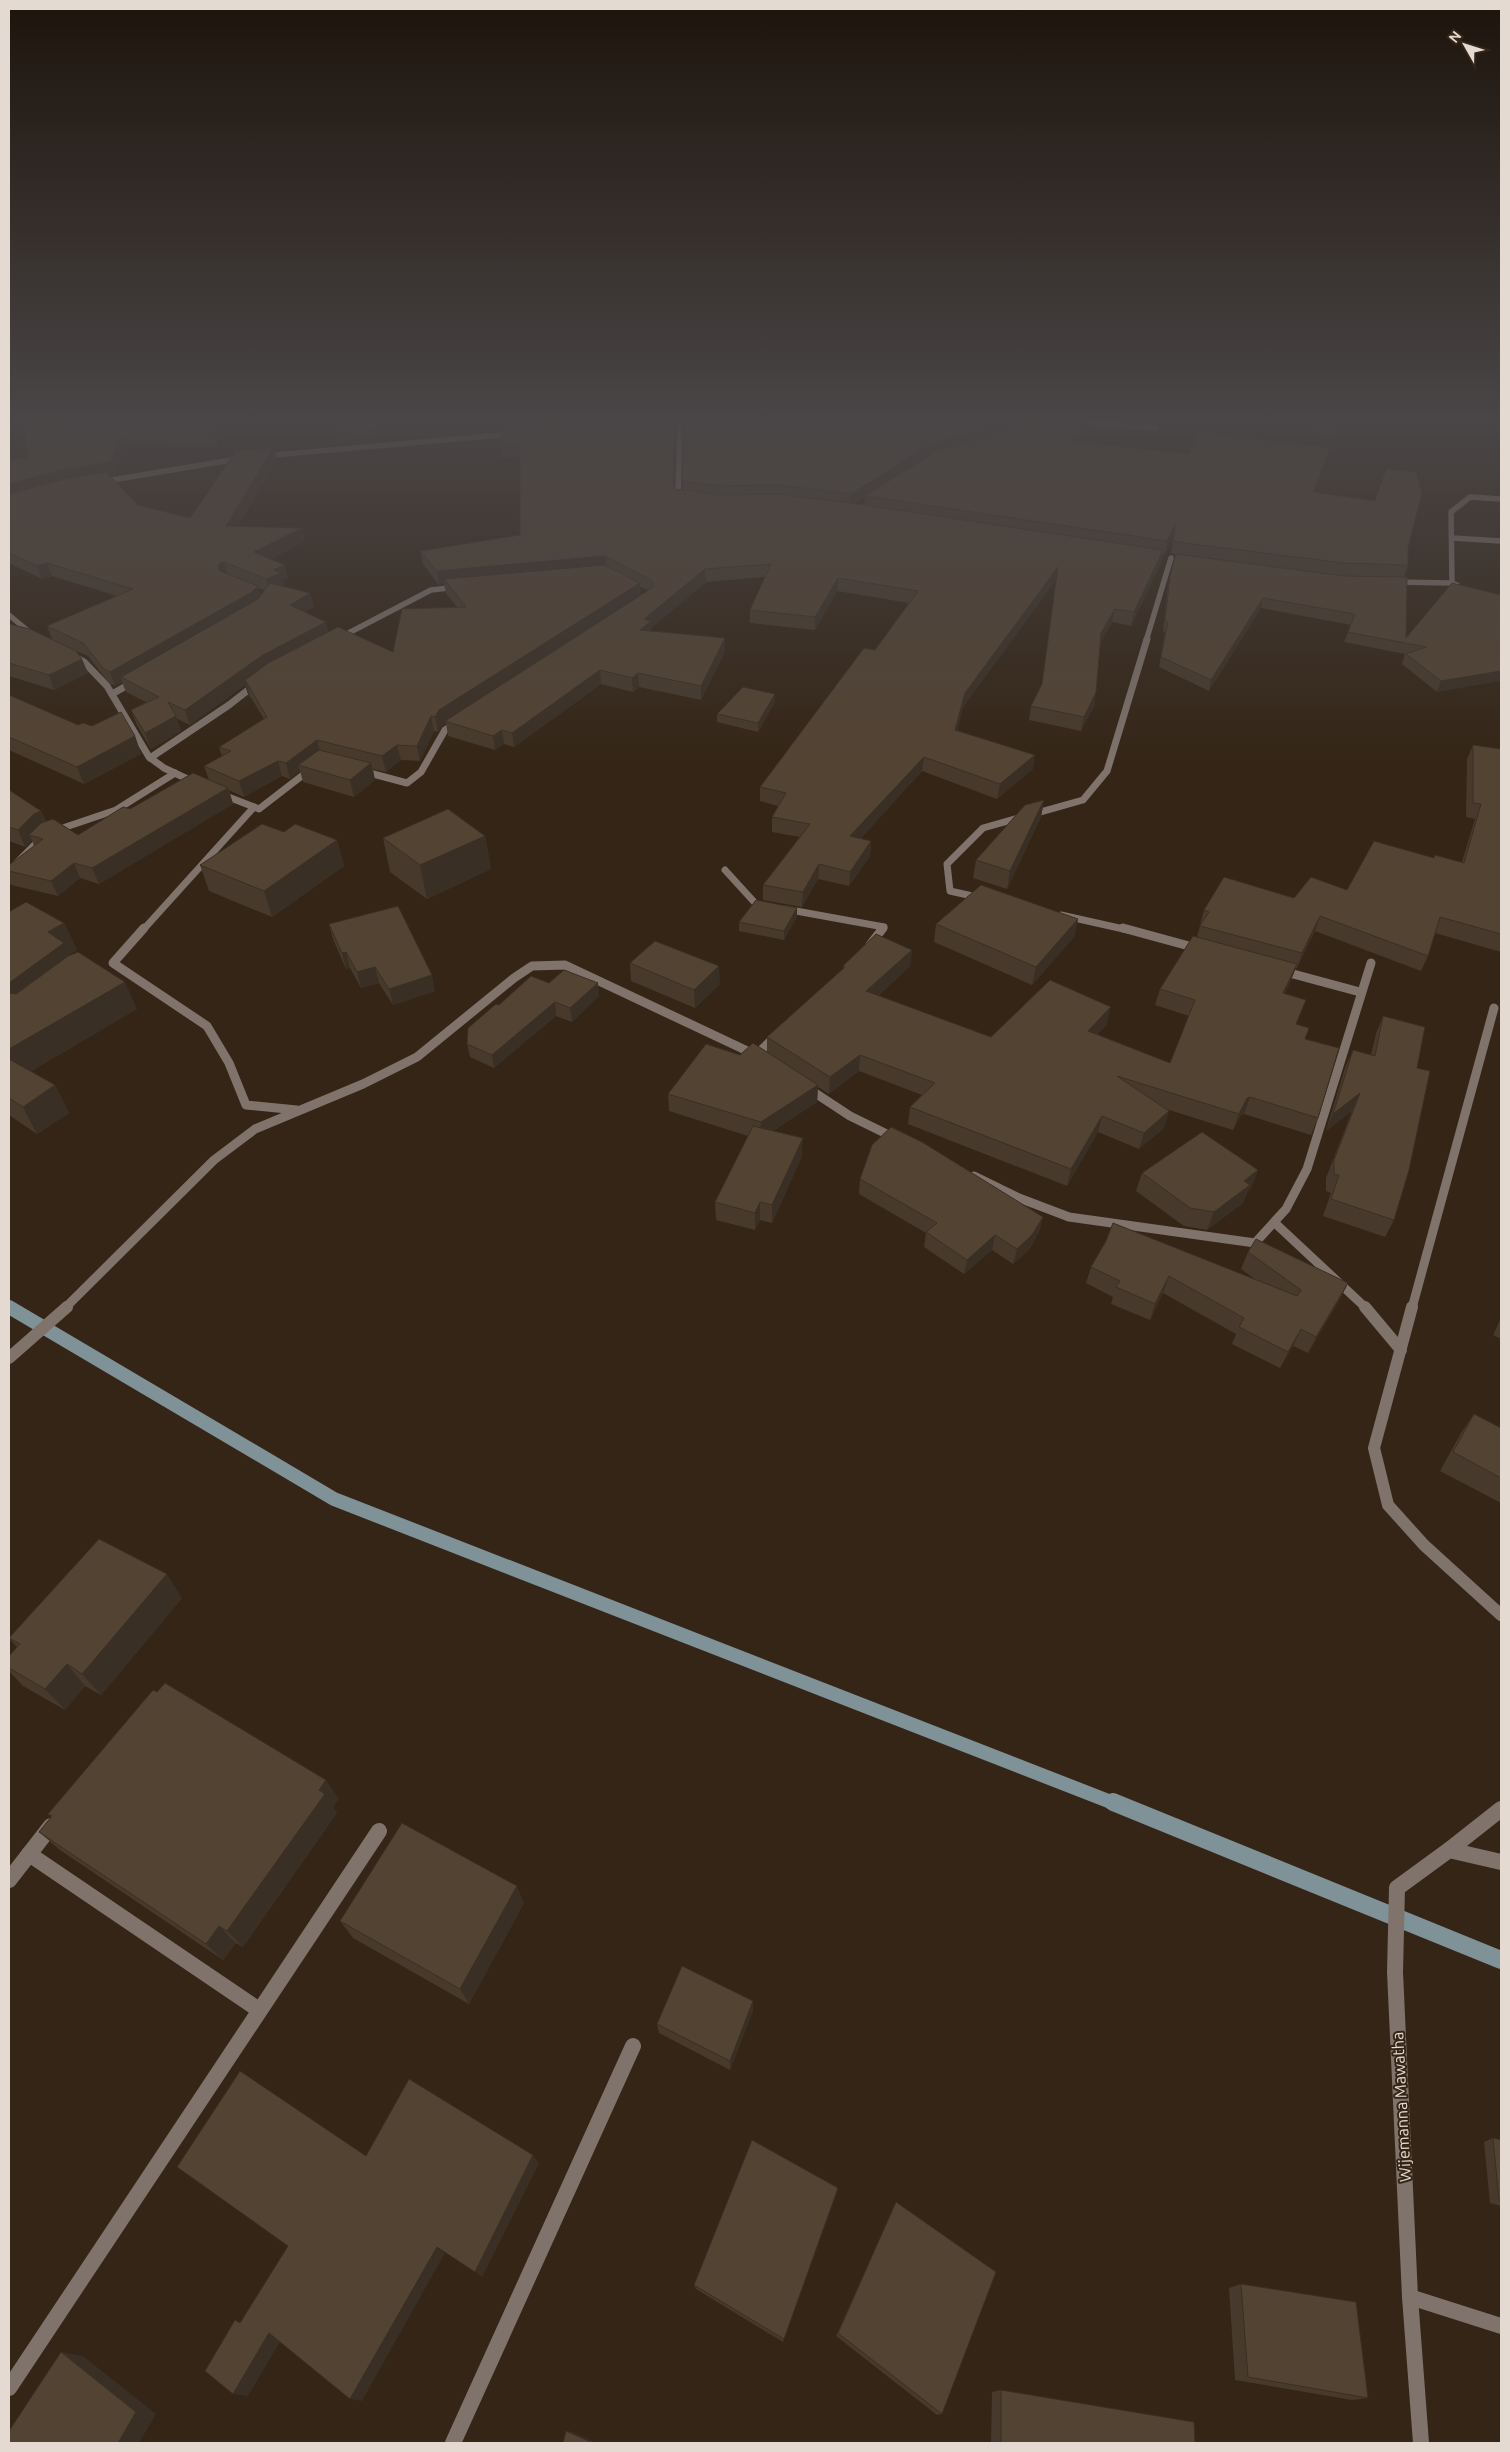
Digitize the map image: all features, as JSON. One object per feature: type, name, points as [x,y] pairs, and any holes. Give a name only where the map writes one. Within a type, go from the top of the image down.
[{"type":"street","points":[[1452,533],[1452,584]]},
{"type":"street","points":[[1452,538],[1501,541]]},
{"type":"street","points":[[1163,557],[1181,560]]},
{"type":"street","points":[[989,900],[950,892],[947,864],[983,828],[1083,800],[1107,771],[1171,558]]},
{"type":"street","points":[[1386,582],[1452,584],[1468,588]]},
{"type":"street","points":[[329,643],[430,590],[468,586]]},
{"type":"street","points":[[9,616],[41,641]]},
{"type":"street","points":[[58,649],[84,661],[112,694],[150,758],[175,773],[205,787]]},
{"type":"street","points":[[112,694],[144,675]]},
{"type":"street","points":[[150,758],[229,705],[263,679]]},
{"type":"street","points":[[350,768],[407,782],[421,772],[445,730],[462,719]]},
{"type":"street","points":[[213,791],[259,809],[322,761]]},
{"type":"street","points":[[9,871],[45,834],[116,810],[175,773]]},
{"type":"street","points":[[104,966],[113,963],[254,807]]},
{"type":"street","points":[[726,870],[756,904],[884,927],[867,950]]},
{"type":"street","points":[[1057,914],[1125,928],[1210,952]]},
{"type":"street","points":[[113,963],[207,1026],[229,1062],[246,1105],[300,1110]]},
{"type":"street","points":[[966,1172],[1019,1198],[1069,1217],[1255,1243],[1276,1224],[1293,1199],[1307,1169],[1360,992],[1371,963]]},
{"type":"street","points":[[9,1358],[69,1305],[214,1160],[255,1129],[363,1084],[417,1057],[514,978],[532,966],[565,965],[760,1057],[784,1028]]},
{"type":"street","points":[[1276,970],[1360,992]]},
{"type":"street","points":[[1494,1008],[1374,1448],[1388,1504],[1424,1545],[1501,1615]]},
{"type":"street","points":[[795,1079],[850,1116],[903,1142]]},
{"type":"street","points":[[1276,1224],[1360,1301],[1382,1324],[1401,1350]]},
{"type":"street","name":"Wijemanna Mawatha","points":[[1421,2443],[1410,2297],[1395,1972],[1397,1888],[1501,1809]]},
{"type":"street","points":[[9,1880],[60,1816]]},
{"type":"street","points":[[9,2388],[379,1831]]},
{"type":"street","points":[[1448,1850],[1501,1862]]},
{"type":"street","points":[[29,1854],[259,2010]]},
{"type":"street","points":[[453,2443],[633,2046]]},
{"type":"street","points":[[1410,2297],[1501,2326]]},
{"type":"building","points":[[9,533],[291,533],[254,552],[285,565],[273,570],[281,573],[266,579],[224,562],[220,563],[218,567],[220,571],[258,586],[252,592],[110,672],[104,669],[83,643],[47,626],[133,589],[47,563],[37,566],[9,553]]},
{"type":"building","points":[[520,533],[1053,533],[1163,550],[1134,612],[1115,609],[1101,633],[1096,692],[1084,717],[1031,706],[1042,684],[1058,567],[965,693],[955,730],[1035,755],[1000,784],[924,757],[850,836],[871,841],[850,872],[819,864],[803,892],[763,885],[810,824],[772,817],[786,793],[760,787],[864,648],[875,650],[918,591],[838,578],[815,617],[750,610],[771,564],[705,569],[644,619],[651,621],[640,630],[725,638],[701,686],[638,673],[632,678],[600,670],[512,733],[502,730],[493,736],[445,721],[652,588],[654,584],[651,580],[605,556],[437,571],[420,551],[520,535]]},
{"type":"building","points":[[1116,533],[1171,533],[1167,541]]},
{"type":"building","points":[[1174,533],[1412,533],[1408,548],[1408,565],[1344,563],[1174,541]]},
{"type":"building","points":[[1176,554],[1343,576],[1407,577],[1406,638],[1452,583],[1501,595],[1501,671],[1441,681],[1406,654],[1426,647],[1348,632],[1355,614],[1263,598],[1211,680],[1161,657],[1168,622],[1165,621],[1170,576]]},
{"type":"building","points":[[604,565],[640,583],[439,710],[435,717],[431,716],[417,746],[397,745],[382,756],[317,740],[286,763],[278,761],[239,781],[204,766],[231,751],[219,747],[267,717],[246,681],[244,681],[268,663],[338,627],[393,652],[402,609],[466,607],[444,579]]},
{"type":"building","points":[[270,583],[310,593],[290,605],[326,622],[263,655],[185,710],[168,702],[176,716],[145,733],[131,710],[159,697],[121,677],[258,599]]},
{"type":"building","points":[[9,624],[30,629],[76,651],[82,659],[49,675],[9,663]]},
{"type":"building","points":[[743,687],[775,694],[758,723],[717,714]]},
{"type":"building","points":[[9,695],[78,725],[83,723],[92,726],[121,712],[135,736],[77,767],[9,737]]},
{"type":"building","points":[[1473,745],[1501,749],[1501,934],[1440,917],[1428,956],[1320,916],[1302,953],[1200,926],[1209,912],[1204,910],[1224,877],[1294,898],[1311,877],[1347,890],[1374,841],[1434,858],[1435,855],[1464,863],[1481,804],[1473,803]]},
{"type":"building","points":[[319,750],[371,763],[350,780],[298,765]]},
{"type":"building","points":[[193,773],[228,788],[92,868],[74,863],[51,881],[9,871],[9,865],[43,839],[29,835],[41,823],[53,819],[78,835],[123,807],[130,809]]},
{"type":"building","points":[[9,790],[41,811],[34,814],[18,830],[9,827]]},
{"type":"building","points":[[1044,800],[1010,871],[976,860],[1025,805]]},
{"type":"building","points":[[448,809],[485,836],[420,865],[383,838]]},
{"type":"building","points":[[262,824],[284,832],[295,824],[337,840],[264,891],[200,865]]},
{"type":"building","points":[[981,885],[1078,919],[1036,967],[936,924]]},
{"type":"building","points":[[756,900],[797,908],[784,931],[739,922]]},
{"type":"building","points":[[26,902],[64,923],[48,932],[64,943],[9,983],[9,912]]},
{"type":"building","points":[[398,906],[432,975],[389,989],[375,967],[357,972],[346,952],[342,953],[329,924]]},
{"type":"building","points":[[876,934],[912,950],[866,991],[991,1037],[1050,980],[1111,1007],[1088,1031],[1170,1063],[1195,1000],[1160,989],[1193,936],[1297,964],[1283,993],[1306,1000],[1296,1024],[1309,1028],[1305,1039],[1339,1048],[1318,1118],[1250,1097],[1247,1098],[1239,1114],[1117,1076],[1169,1111],[1144,1133],[1102,1116],[1071,1169],[910,1107],[935,1083],[860,1055],[830,1077],[767,1037],[845,967],[843,966]]},
{"type":"building","points":[[655,941],[719,966],[694,990],[630,963]]},
{"type":"building","points":[[78,952],[125,982],[9,1049],[9,993],[16,994],[68,956]]},
{"type":"building","points":[[564,970],[598,983],[570,1008],[555,1002],[492,1055],[467,1044],[468,1028],[496,1004],[499,1005],[531,976],[549,983]]},
{"type":"building","points":[[1383,1016],[1425,1027],[1417,1068],[1430,1071],[1409,1170],[1394,1220],[1331,1199],[1339,1175],[1334,1174],[1334,1160],[1360,1093],[1333,1114],[1353,1050],[1375,1056]]},
{"type":"building","points":[[753,1043],[818,1085],[761,1122],[668,1094],[706,1044],[740,1055]]},
{"type":"building","points":[[9,1059],[55,1085],[23,1107],[9,1098]]},
{"type":"building","points":[[753,1126],[803,1138],[772,1205],[760,1202],[755,1213],[715,1202]]},
{"type":"building","points":[[891,1127],[922,1142],[1043,1217],[1032,1235],[1017,1249],[995,1235],[967,1260],[926,1232],[937,1223],[860,1179],[872,1145]]},
{"type":"building","points":[[1202,1132],[1258,1170],[1244,1181],[1250,1185],[1214,1212],[1190,1208],[1142,1173]]},
{"type":"building","points":[[1113,1223],[1297,1296],[1301,1290],[1248,1252],[1256,1239],[1348,1283],[1316,1337],[1301,1329],[1288,1352],[1239,1327],[1244,1318],[1169,1276],[1155,1304],[1116,1287],[1120,1281],[1091,1267],[1106,1241]]},
{"type":"building","points":[[1474,1414],[1501,1428],[1501,1478],[1453,1452]]},
{"type":"building","points":[[99,1539],[167,1574],[82,1674],[67,1664],[45,1689],[9,1668],[9,1656],[20,1644],[9,1638]]},
{"type":"building","points":[[165,1683],[326,1780],[319,1790],[325,1794],[227,1931],[219,1926],[206,1944],[39,1832],[52,1816],[48,1814],[153,1690],[157,1692]]},
{"type":"building","points":[[402,1823],[517,1886],[460,1989],[340,1921]]},
{"type":"building","points":[[682,1966],[753,2001],[730,2061],[657,2024]]},
{"type":"building","points":[[240,2071],[366,2156],[409,2079],[533,2155],[475,2272],[437,2247],[350,2399],[269,2333],[233,2394],[205,2371],[235,2320],[240,2323],[288,2246],[177,2167]]},
{"type":"building","points":[[1493,2138],[1501,2140],[1501,2201],[1499,2200]]},
{"type":"building","points":[[752,2140],[838,2188],[784,2339],[694,2285]]},
{"type":"building","points":[[896,2202],[996,2272],[942,2414],[838,2333]]},
{"type":"building","points":[[1241,2284],[1356,2302],[1368,2398],[1248,2377]]},
{"type":"building","points":[[61,2352],[136,2412],[118,2443],[9,2443],[9,2431]]},
{"type":"building","points":[[1001,2390],[1194,2422],[1195,2443],[1001,2443]]},
{"type":"building","points":[[566,2431],[593,2443],[563,2443]]},
{"type":"waterway","points":[[11,1308],[9,1307],[334,1499],[1116,1804]]},
{"type":"waterway","points":[[1113,1802],[1501,1960]]}]
